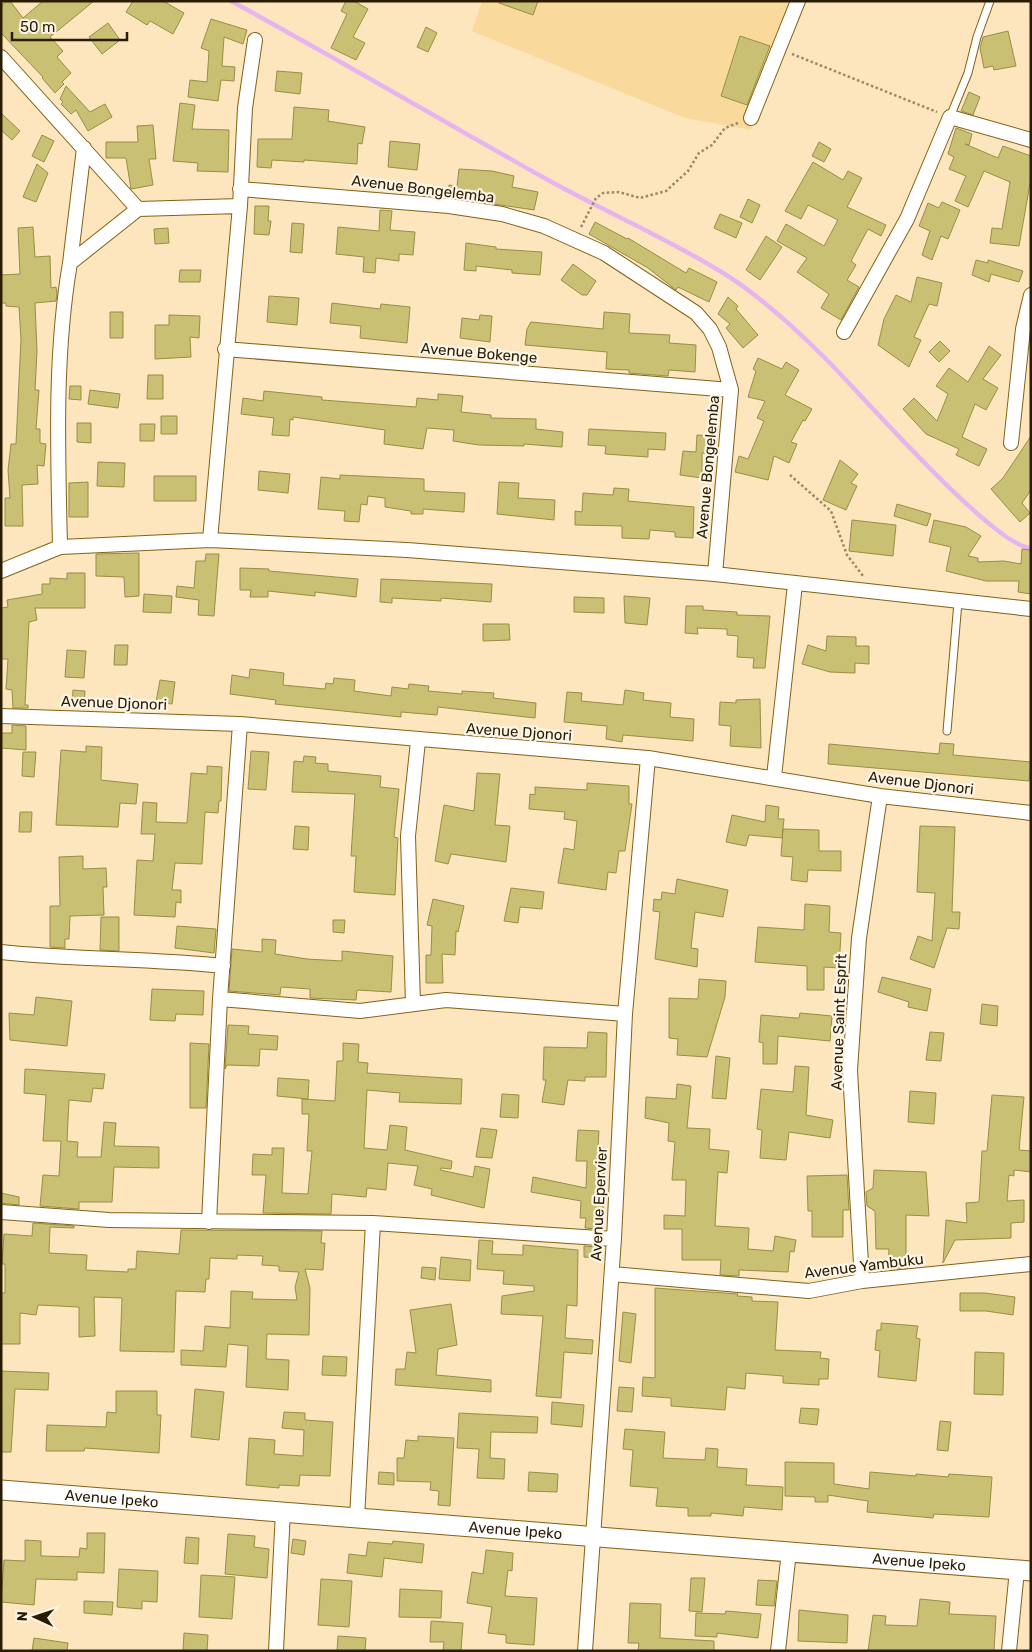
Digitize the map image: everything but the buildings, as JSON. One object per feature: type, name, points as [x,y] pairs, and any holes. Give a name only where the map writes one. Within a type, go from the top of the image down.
[{"type":"street","points":[[752,118],[798,1]]},
{"type":"street","points":[[210,540],[225,349],[240,206],[245,108],[255,40]]},
{"type":"street","points":[[1,57],[138,209]]},
{"type":"street","points":[[844,332],[907,219],[950,117],[1031,140]]},
{"type":"street","points":[[60,547],[57,387],[63,299],[70,263],[84,148]]},
{"type":"street","name":"Avenue Bongelemba","points":[[240,189],[449,206],[511,217],[544,226],[604,253],[696,313],[710,329],[719,347],[731,390],[715,574]]},
{"type":"street","points":[[70,263],[138,209],[240,206]]},
{"type":"street","points":[[1011,443],[1024,379],[1023,329],[1031,295]]},
{"type":"street","name":"Avenue Bokenge","points":[[225,349],[731,390]]},
{"type":"street","points":[[1,572],[60,547],[210,540],[407,550],[715,574],[1031,609]]},
{"type":"street","points":[[774,777],[796,584]]},
{"type":"street","name":"Avenue Djonori","points":[[1,716],[240,724],[418,741],[648,758],[774,777],[880,796],[1031,813]]},
{"type":"street","points":[[209,1222],[220,999],[224,966],[240,724]]},
{"type":"street","points":[[413,1004],[408,836],[418,741]]},
{"type":"street","name":"Avenue Epervier","points":[[585,1651],[612,1274],[625,1014],[648,758]]},
{"type":"street","name":"Avenue Saint Esprit","points":[[862,1281],[850,1070],[859,938],[880,796]]},
{"type":"street","points":[[1,952],[224,966]]},
{"type":"street","points":[[220,999],[360,1011],[446,1000],[625,1014]]},
{"type":"street","points":[[1,1212],[109,1220],[373,1223],[614,1239]]},
{"type":"street","points":[[357,1518],[373,1223]]},
{"type":"street","name":"Avenue Yambuku","points":[[612,1274],[809,1291],[862,1281],[1031,1264]]},
{"type":"street","name":"Avenue Ipeko","points":[[1,1490],[1027,1570]]},
{"type":"street","points":[[276,1651],[283,1511]]},
{"type":"street","points":[[778,1651],[789,1551]]},
{"type":"street","points":[[1009,1651],[1027,1570]]},
{"type":"lane","points":[[950,117],[968,73],[977,37],[990,1]]},
{"type":"lane","points":[[947,731],[958,602]]},
{"type":"path","points":[[779,48],[950,117]]},
{"type":"path","points":[[574,240],[596,198],[603,193],[619,192],[640,198],[666,191],[688,171],[699,153],[712,144],[725,128],[752,118]]},
{"type":"path","points":[[790,475],[831,511],[846,555],[876,593]]},
{"type":"shaded area","points":[[482,1],[801,1],[782,42],[751,130],[685,118],[472,31]]},
{"type":"waterway","points":[[231,1],[548,180],[693,255],[728,276],[773,310],[815,348],[896,434],[959,497],[988,523],[1013,541],[1031,548]]}]
